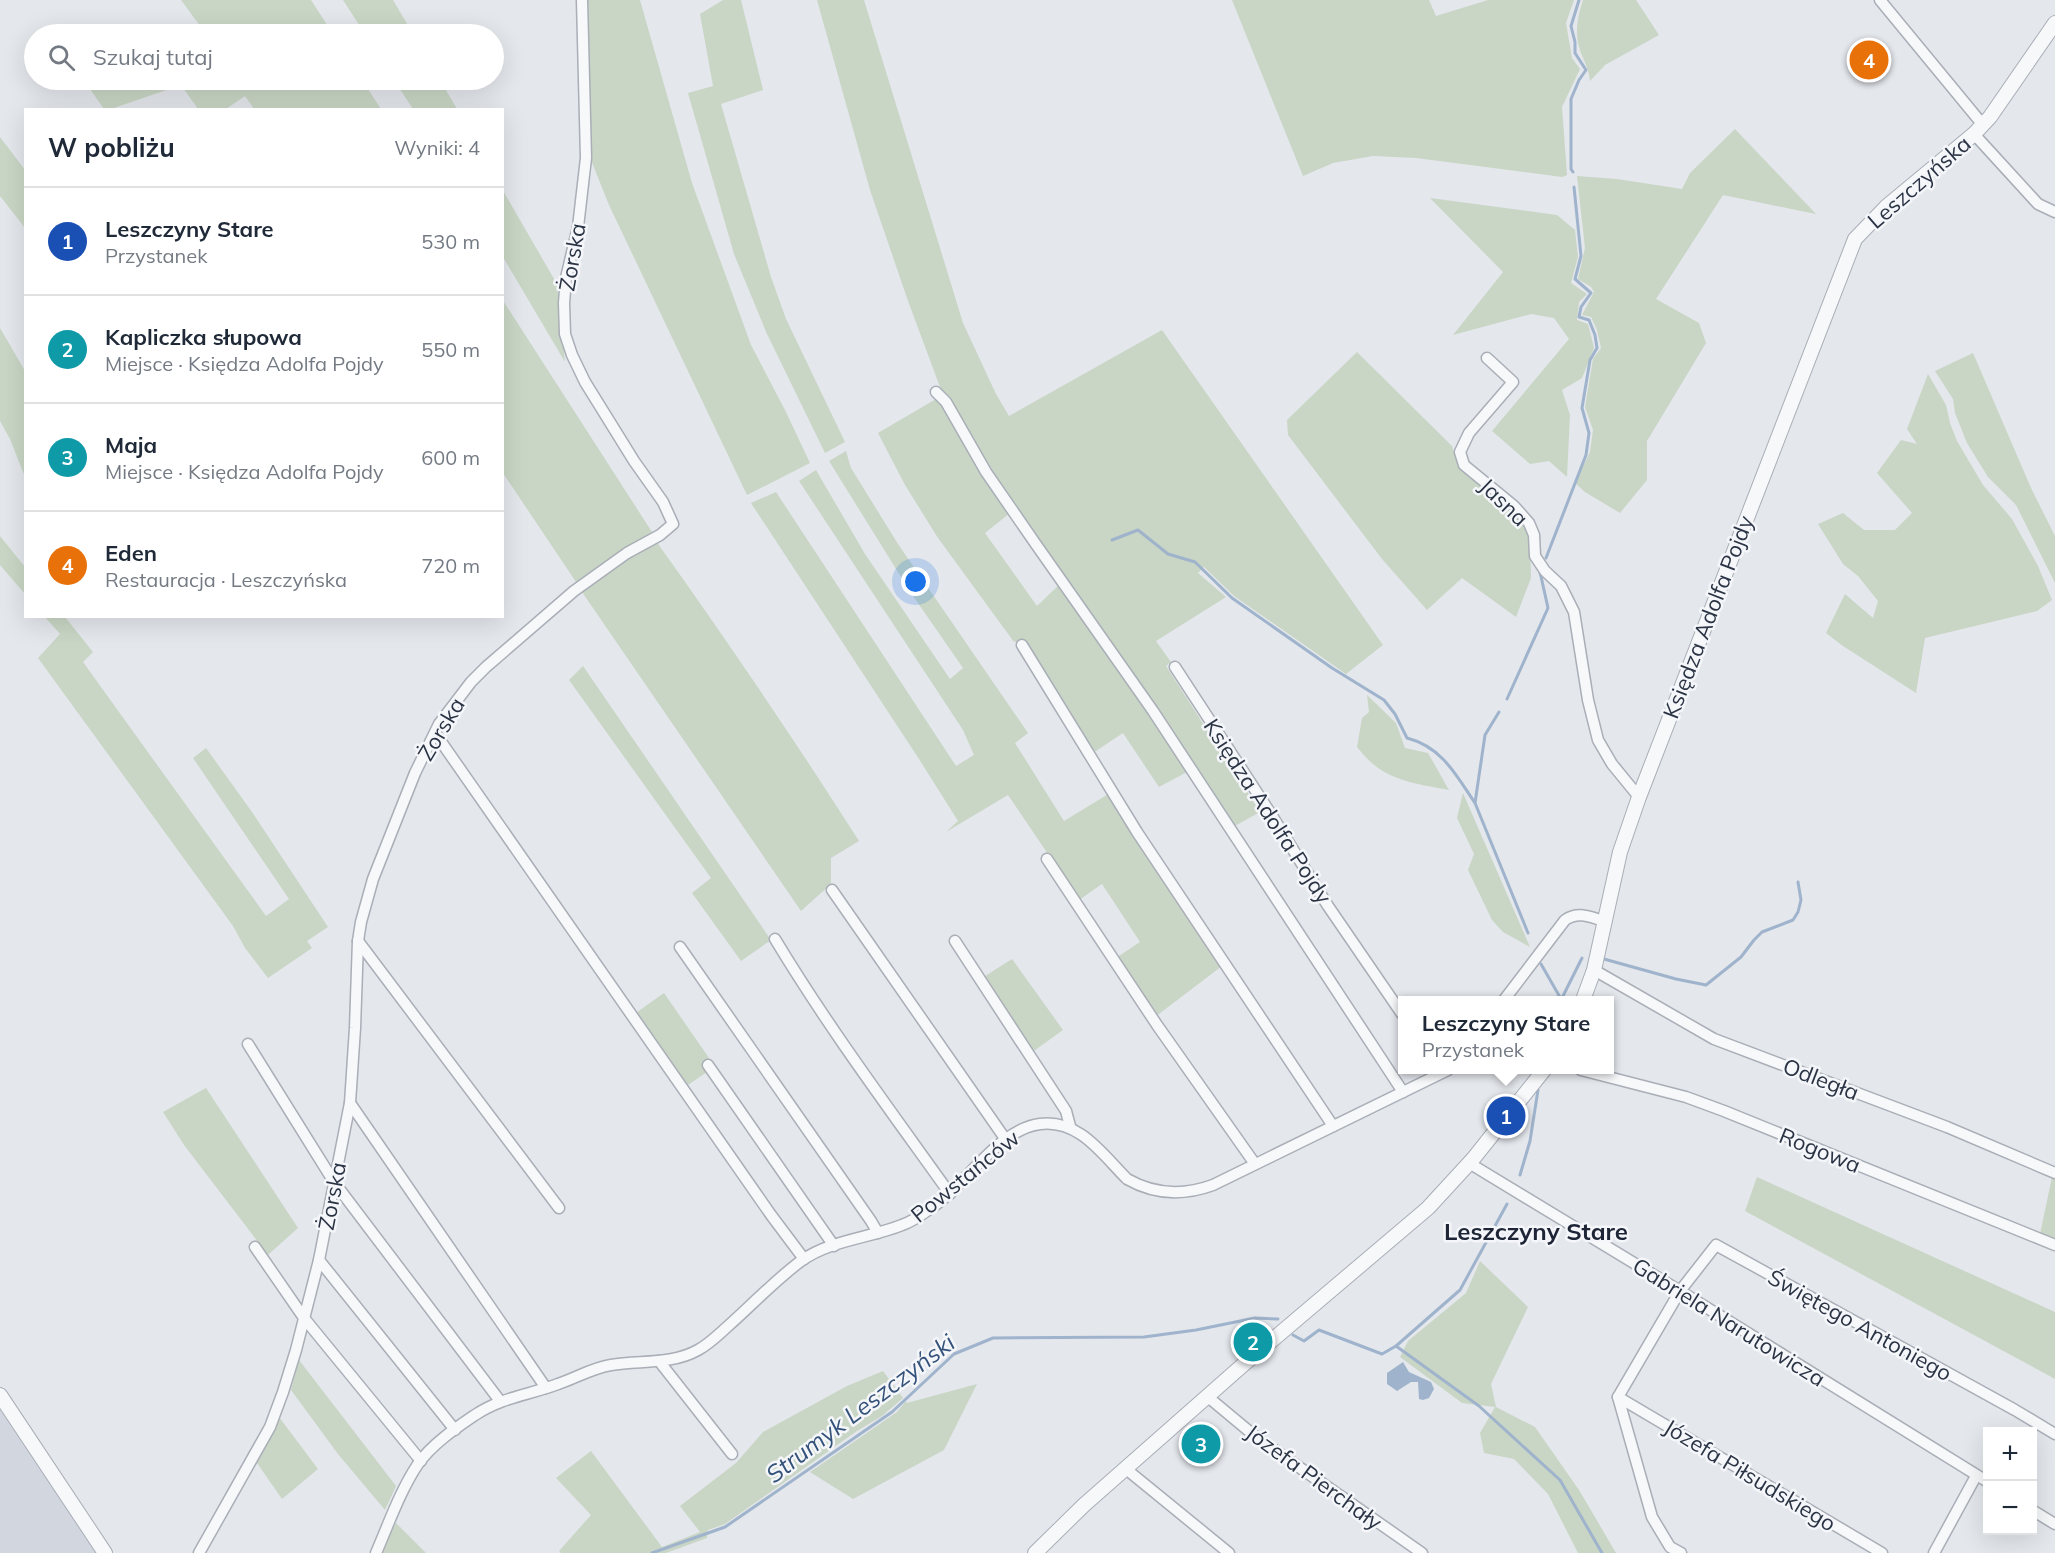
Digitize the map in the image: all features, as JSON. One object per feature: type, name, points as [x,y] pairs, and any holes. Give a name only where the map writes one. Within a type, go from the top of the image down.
[{"type":"street","name":"Żorska","points":[[199,1553],[270,1426],[283,1392],[304,1318],[320,1260],[350,1103],[358,941],[361,922],[374,879],[415,773],[435,733],[471,682],[574,591],[627,552],[660,535],[673,524],[663,502],[634,461],[585,382],[572,355],[566,334],[564,303],[566,278],[578,227],[586,158],[582,0]]},
{"type":"street","name":"Leszczyńska","points":[[1880,0],[1979,129]]},
{"type":"street","name":"Leszczyńska","points":[[1855,239],[1886,207],[1979,129],[2055,23]]},
{"type":"street","points":[[1979,129],[2038,204],[2055,212]]},
{"type":"street","name":"Księdza Adolfa Pojdy","points":[[1584,996],[1594,970],[1620,852],[1639,797],[1855,239]]},
{"type":"street","name":"Jasna","points":[[1487,358],[1513,382],[1469,433],[1460,452],[1464,465],[1514,507],[1529,523],[1534,535],[1535,556],[1545,571],[1561,586],[1574,612],[1588,700],[1598,740],[1612,764],[1639,797]]},
{"type":"street","points":[[936,392],[946,402],[986,472],[1153,711],[1403,1092]]},
{"type":"street","points":[[1022,645],[1137,832],[1333,1126]]},
{"type":"street","name":"Księdza Adolfa Pojdy","points":[[1175,668],[1328,906],[1398,1008]]},
{"type":"street","points":[[435,733],[804,1259]]},
{"type":"street","points":[[1047,859],[1157,1025],[1255,1164]]},
{"type":"street","points":[[832,890],[1006,1140]]},
{"type":"street","points":[[1507,996],[1565,920],[1580,914],[1604,921]]},
{"type":"street","points":[[775,939],[855,1061],[950,1194]]},
{"type":"street","points":[[358,941],[559,1208]]},
{"type":"street","points":[[956,941],[1066,1111],[1070,1126],[1082,1133],[1127,1179],[1158,1191],[1182,1193],[1200,1189],[1437,1074]]},
{"type":"street","points":[[680,947],[878,1233]]},
{"type":"street","name":"Odległa","points":[[1594,970],[1714,1039],[1947,1127],[2055,1173]]},
{"type":"street","points":[[249,1044],[334,1182],[500,1401]]},
{"type":"street","points":[[708,1065],[834,1246]]},
{"type":"street","points":[[1035,1553],[1064,1524],[1208,1397],[1428,1208],[1469,1163],[1541,1074]]},
{"type":"street","name":"Rogowa","points":[[1597,1074],[1686,1097],[1724,1111],[2055,1245]]},
{"type":"street","points":[[350,1103],[546,1388]]},
{"type":"street","name":"Powstańców","points":[[376,1553],[405,1488],[421,1461],[455,1430],[481,1412],[500,1401],[546,1388],[601,1367],[659,1361],[688,1355],[707,1344],[783,1274],[804,1259],[834,1246],[914,1220],[950,1194],[1006,1140],[1020,1130],[1038,1124],[1053,1123],[1070,1126]]},
{"type":"street","name":"Gabriela Narutowicza","points":[[1469,1163],[1986,1481]]},
{"type":"street","name":"Świętego Antoniego","points":[[1680,1291],[1716,1245],[2055,1434]]},
{"type":"street","points":[[255,1247],[304,1318],[421,1461]]},
{"type":"street","points":[[320,1260],[455,1430]]},
{"type":"street","points":[[1680,1291],[1618,1397],[1652,1517],[1670,1547],[1681,1553]]},
{"type":"street","points":[[659,1361],[732,1454]]},
{"type":"street","points":[[0,1395],[105,1553]]},
{"type":"street","name":"Józefa Pierchały","points":[[1208,1397],[1256,1437],[1422,1553]]},
{"type":"street","name":"Józefa Piłsudskiego","points":[[1618,1397],[1882,1553]]},
{"type":"street","points":[[1126,1469],[1229,1553]]},
{"type":"street","points":[[1934,1553],[1976,1476]]},
{"type":"street","points":[[2037,1513],[2055,1524]]},
{"type":"shaded area","points":[[0,1409],[97,1553],[0,1553]]},
{"type":"green space","points":[[181,0],[311,0],[327,24],[199,24]]},
{"type":"green space","points":[[343,0],[393,0],[407,24],[359,24]]},
{"type":"green space","points":[[588,0],[640,0],[692,183],[751,345],[810,463],[747,495],[609,205],[591,160]]},
{"type":"green space","points":[[723,0],[741,0],[763,90],[721,104],[771,277],[786,319],[845,442],[825,453],[767,334],[734,254],[688,93],[713,86],[700,14]]},
{"type":"green space","points":[[817,0],[864,0],[963,323],[996,394],[1009,416],[1162,330],[1383,645],[1346,674],[1234,596],[1204,567],[1198,573],[1226,597],[1156,641],[1171,662],[1166,666],[1260,812],[1233,827],[1015,507],[940,387],[870,190]]},
{"type":"green space","points":[[1232,0],[1429,0],[1436,16],[1488,0],[1574,0],[1566,23],[1572,58],[1580,69],[1562,107],[1567,175],[1562,177],[1416,158],[1373,156],[1333,163],[1303,176]]},
{"type":"green space","points":[[1583,0],[1636,0],[1659,35],[1605,65],[1590,81],[1577,33]]},
{"type":"green space","points":[[91,90],[166,90],[114,108],[103,108]]},
{"type":"green space","points":[[185,90],[369,90],[380,108],[253,108],[245,96],[227,108],[197,108]]},
{"type":"green space","points":[[401,90],[446,90],[456,108],[412,108]]},
{"type":"green space","points":[[1735,129],[1816,214],[1723,195],[1656,299],[1699,323],[1706,343],[1647,441],[1647,480],[1620,513],[1585,492],[1575,483],[1590,452],[1593,430],[1585,407],[1593,359],[1601,348],[1591,317],[1582,315],[1594,292],[1591,287],[1578,279],[1585,248],[1577,176],[1617,179],[1682,189],[1690,173]]},
{"type":"green space","points":[[0,137],[24,169],[24,227],[0,196]]},
{"type":"green space","points":[[504,192],[557,284],[565,362],[504,259]]},
{"type":"green space","points":[[1430,198],[1557,215],[1575,230],[1578,257],[1571,283],[1587,294],[1579,302],[1577,320],[1588,324],[1594,348],[1582,378],[1562,390],[1570,415],[1567,477],[1549,461],[1530,464],[1492,431],[1569,339],[1554,318],[1531,314],[1453,335],[1503,272]]},
{"type":"green space","points":[[504,302],[652,532],[576,582],[504,474]]},
{"type":"green space","points":[[0,328],[24,369],[24,474],[0,421]]},
{"type":"green space","points":[[1357,352],[1452,446],[1458,465],[1526,523],[1530,536],[1531,578],[1516,617],[1462,578],[1427,610],[1382,559],[1288,435],[1287,420]]},
{"type":"green space","points":[[1973,353],[2031,488],[2055,536],[2055,583],[2016,505],[1988,477],[1967,443],[1955,413],[1953,399],[1935,371]]},
{"type":"green space","points":[[1928,374],[1946,405],[1957,441],[1983,485],[2012,519],[2038,566],[2052,600],[2037,611],[1925,638],[1916,693],[1826,633],[1845,594],[1873,618],[1878,601],[1858,576],[1843,564],[1818,524],[1843,513],[1864,530],[1895,530],[1912,513],[1877,473],[1901,440],[1917,444],[1907,429]]},
{"type":"green space","points":[[936,399],[941,402],[1010,513],[985,533],[1037,606],[1060,584],[1189,771],[1159,787],[1123,733],[1093,753],[1025,640],[1014,642],[938,538],[905,485],[878,433]]},
{"type":"green space","points":[[846,451],[851,468],[898,544],[1028,733],[1015,743],[1064,821],[1110,793],[1222,966],[1155,1017],[1116,958],[1140,942],[1102,884],[1079,900],[1008,795],[946,832],[958,821],[751,503],[776,492],[956,766],[974,755],[963,730],[799,481],[816,470],[865,554],[950,679],[963,668],[911,593],[829,461]]},
{"type":"green space","points":[[0,536],[24,566],[24,593],[0,565]]},
{"type":"green space","points":[[656,541],[810,765],[859,841],[831,858],[831,884],[801,911],[582,592],[614,567]]},
{"type":"green space","points":[[46,618],[66,618],[93,652],[83,662],[266,916],[289,899],[193,758],[206,748],[252,812],[328,927],[307,941],[312,948],[268,978],[245,948],[233,926],[38,658],[60,634]]},
{"type":"green space","points":[[583,666],[771,940],[741,961],[692,893],[711,878],[569,680]]},
{"type":"green space","points":[[1367,695],[1396,723],[1405,748],[1428,753],[1449,790],[1410,782],[1390,775],[1373,764],[1357,747],[1362,718],[1369,712]]},
{"type":"green space","points":[[1463,793],[1530,947],[1503,932],[1492,920],[1468,870],[1474,854],[1457,818]]},
{"type":"green space","points":[[1012,959],[1063,1030],[1031,1053],[982,978]]},
{"type":"green space","points":[[664,993],[709,1058],[702,1064],[707,1072],[685,1087],[633,1015]]},
{"type":"green space","points":[[206,1088],[298,1228],[268,1255],[184,1145],[163,1112]]},
{"type":"green space","points":[[1757,1177],[2055,1312],[2055,1379],[1745,1211]]},
{"type":"green space","points":[[2052,1177],[2055,1178],[2055,1241],[2040,1234]]},
{"type":"green space","points":[[1480,1261],[1528,1307],[1491,1384],[1496,1407],[1535,1427],[1579,1490],[1616,1553],[1578,1553],[1548,1494],[1514,1459],[1484,1453],[1480,1433],[1495,1407],[1462,1403],[1400,1357],[1408,1341],[1466,1293]]},
{"type":"green space","points":[[299,1360],[396,1486],[385,1510],[338,1454],[291,1390]]},
{"type":"green space","points":[[883,1371],[903,1398],[882,1416],[857,1431],[725,1524],[708,1530],[707,1538],[666,1553],[561,1553],[559,1551],[591,1515],[556,1478],[591,1451],[662,1547],[700,1532],[680,1506],[736,1463],[763,1432],[847,1386]]},
{"type":"green space","points":[[977,1384],[944,1450],[853,1499],[810,1472],[897,1412],[906,1401],[907,1403]]},
{"type":"green space","points":[[279,1417],[318,1469],[282,1499],[257,1463]]},
{"type":"green space","points":[[396,1523],[426,1553],[380,1553]]},
{"type":"water","points":[[1403,1362],[1409,1372],[1431,1382],[1434,1389],[1429,1398],[1419,1399],[1418,1382],[1411,1382],[1397,1391],[1387,1384],[1387,1373]]},
{"type":"waterway","points":[[1573,172],[1571,169],[1571,99],[1586,70],[1575,53],[1571,26],[1579,0]]},
{"type":"waterway","points":[[1546,558],[1586,455],[1589,433],[1582,408],[1590,360],[1597,348],[1589,320],[1579,317],[1581,307],[1591,293],[1575,279],[1581,256],[1574,187]]},
{"type":"waterway","points":[[1112,540],[1138,530],[1168,554],[1195,562],[1232,598],[1332,668],[1384,700],[1395,714],[1407,738],[1419,742],[1439,755],[1475,803]]},
{"type":"waterway","points":[[1507,699],[1548,608],[1540,572]]},
{"type":"waterway","points":[[1499,712],[1485,735],[1475,803],[1528,933]]},
{"type":"waterway","points":[[1604,959],[1706,985],[1741,957],[1762,932],[1793,920],[1801,900],[1798,882]]},
{"type":"waterway","points":[[1563,996],[1582,958]]},
{"type":"waterway","points":[[1541,964],[1559,996]]},
{"type":"waterway","points":[[1520,1175],[1530,1141],[1538,1090]]},
{"type":"waterway","points":[[1293,1335],[1304,1341],[1319,1330],[1382,1354],[1396,1346],[1460,1290],[1507,1204]]},
{"type":"waterway","name":"Strumyk Leszczyński","points":[[652,1553],[725,1527],[892,1412],[954,1354],[993,1338],[1144,1337],[1196,1330],[1255,1318],[1278,1319]]},
{"type":"waterway","points":[[1396,1346],[1479,1406],[1560,1480],[1602,1553]]},
{"type":"place","name":"Eden","points":[[1869,60]]},
{"type":"place","name":"Leszczyny Stare","points":[[1506,1116]]},
{"type":"place","name":"Kapliczka słupowa","points":[[1253,1342]]},
{"type":"place","name":"Maja","points":[[1201,1444]]},
{"type":"district","name":"Leszczyny Stare","points":[[1536,1231]]}]
